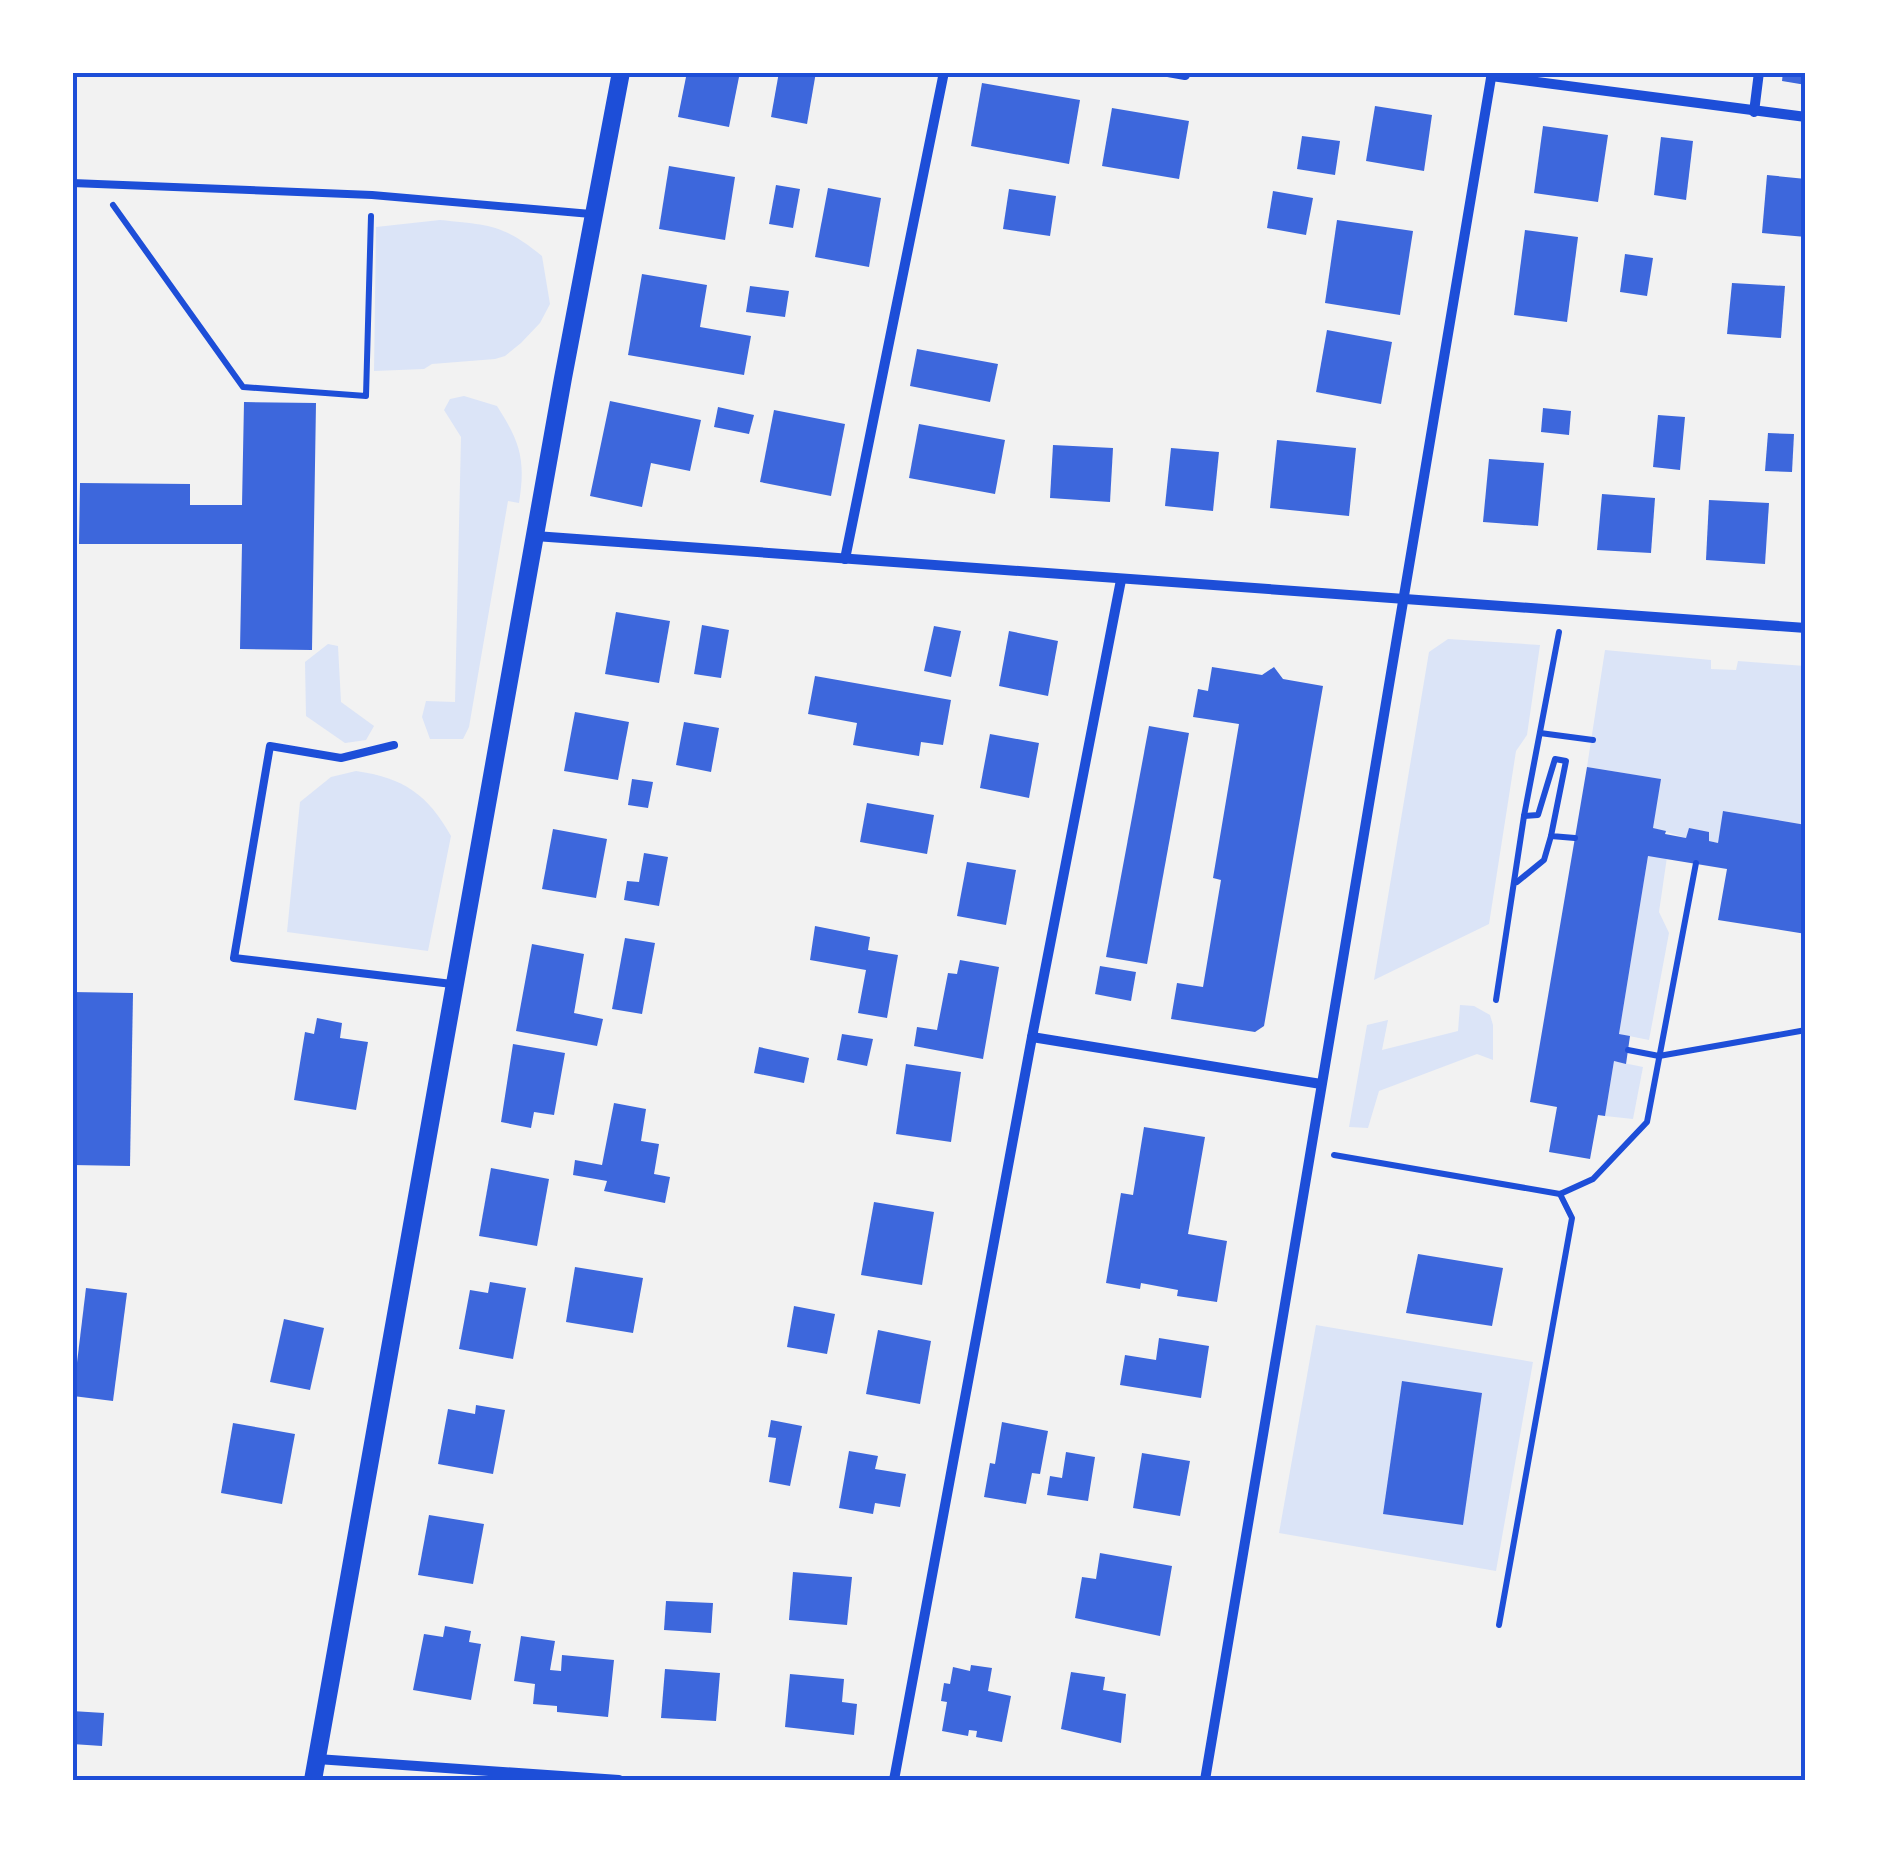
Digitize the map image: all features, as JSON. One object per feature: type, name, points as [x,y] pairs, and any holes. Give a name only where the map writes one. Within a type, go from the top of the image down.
[{"type":"street","points":[[313,1780],[620,72]]},
{"type":"street","points":[[846,559],[944,72]]},
{"type":"street","points":[[1168,72],[1186,76],[1186,72]]},
{"type":"street","points":[[1754,112],[1760,72]]},
{"type":"street","points":[[1205,1780],[1491,74],[1806,117]]},
{"type":"street","points":[[535,536],[1806,628]]},
{"type":"street","points":[[894,1780],[1121,580]]},
{"type":"street","points":[[1032,1037],[1321,1084]]},
{"type":"street","points":[[317,1760],[619,1780]]},
{"type":"lane","points":[[72,183],[372,196],[596,214]]},
{"type":"lane","points":[[394,745],[341,758],[270,746],[234,958],[456,985]]},
{"type":"path","points":[[97,184],[242,387],[366,396],[372,196]]},
{"type":"path","points":[[1496,1000],[1524,816],[1562,611]]},
{"type":"path","points":[[1540,733],[1593,740]]},
{"type":"path","points":[[1516,882],[1544,860],[1566,761],[1555,758],[1538,815],[1524,816]]},
{"type":"path","points":[[1551,836],[1575,838]]},
{"type":"path","points":[[1334,1155],[1560,1194],[1593,1179],[1647,1122],[1696,863]]},
{"type":"path","points":[[1628,1050],[1659,1056],[1806,1030]]},
{"type":"path","points":[[1499,1625],[1572,1218],[1560,1194]]},
{"type":"shaded area","points":[[440,220],[495,228],[528,245],[542,256],[550,304],[540,323],[505,356],[432,364],[424,369],[374,371],[376,227]]},
{"type":"shaded area","points":[[464,396],[497,406],[519,452],[521,488],[519,503],[508,501],[469,727],[463,739],[430,739],[422,717],[426,701],[455,702],[461,437],[444,410],[450,399]]},
{"type":"shaded area","points":[[1448,639],[1540,645],[1527,735],[1516,751],[1489,924],[1374,980],[1429,652]]},
{"type":"shaded area","points":[[328,644],[338,646],[341,702],[374,726],[366,740],[345,743],[306,716],[305,662]]},
{"type":"shaded area","points":[[1605,650],[1711,660],[1711,669],[1736,670],[1738,661],[1805,666],[1805,825],[1724,811],[1718,843],[1709,841],[1708,832],[1689,829],[1686,838],[1653,828],[1660,779],[1587,767]]},
{"type":"shaded area","points":[[356,771],[388,778],[412,790],[433,809],[451,836],[428,951],[287,932],[300,802],[331,777]]},
{"type":"shaded area","points":[[1648,856],[1667,857],[1659,912],[1669,933],[1649,1040],[1619,1034]]},
{"type":"shaded area","points":[[1460,1005],[1474,1006],[1490,1015],[1493,1060],[1477,1054],[1379,1091],[1368,1128],[1349,1127],[1367,1025],[1388,1020],[1382,1050],[1458,1031]]},
{"type":"shaded area","points":[[1614,1061],[1643,1067],[1633,1119],[1605,1116]]},
{"type":"shaded area","points":[[1316,1325],[1533,1362],[1496,1571],[1279,1533]]},
{"type":"building","points":[[687,72],[740,72],[729,127],[678,117]]},
{"type":"building","points":[[779,72],[816,72],[807,124],[771,117]]},
{"type":"building","points":[[1783,72],[1806,72],[1806,85],[1782,81]]},
{"type":"building","points":[[982,83],[1080,100],[1069,164],[971,146]]},
{"type":"building","points":[[1375,106],[1432,115],[1424,171],[1366,161]]},
{"type":"building","points":[[1112,108],[1189,121],[1179,179],[1102,166]]},
{"type":"building","points":[[1543,126],[1608,135],[1598,202],[1534,193]]},
{"type":"building","points":[[1302,136],[1340,141],[1335,175],[1297,169]]},
{"type":"building","points":[[1661,137],[1693,141],[1686,200],[1654,195]]},
{"type":"building","points":[[669,166],[735,177],[725,240],[659,229]]},
{"type":"building","points":[[1767,175],[1806,179],[1806,237],[1762,233]]},
{"type":"building","points":[[776,185],[800,189],[793,228],[769,224]]},
{"type":"building","points":[[828,188],[881,198],[869,267],[815,257]]},
{"type":"building","points":[[1009,189],[1056,196],[1050,236],[1003,229]]},
{"type":"building","points":[[1273,191],[1313,198],[1306,235],[1267,228]]},
{"type":"building","points":[[1337,220],[1413,231],[1400,315],[1325,303]]},
{"type":"building","points":[[1525,230],[1578,237],[1567,322],[1514,315]]},
{"type":"building","points":[[1625,254],[1653,258],[1647,296],[1620,292]]},
{"type":"building","points":[[642,274],[707,285],[700,327],[751,336],[744,375],[628,355]]},
{"type":"building","points":[[1732,283],[1785,286],[1781,338],[1727,334]]},
{"type":"building","points":[[750,286],[789,291],[785,317],[746,312]]},
{"type":"building","points":[[1327,330],[1392,342],[1381,404],[1316,392]]},
{"type":"building","points":[[917,349],[998,364],[990,402],[910,386]]},
{"type":"building","points":[[610,401],[701,420],[690,471],[651,463],[642,507],[590,496]]},
{"type":"building","points":[[244,402],[316,403],[312,650],[240,649],[242,544],[79,544],[80,483],[190,484],[190,505],[242,505]]},
{"type":"building","points":[[718,407],[754,415],[749,434],[714,427]]},
{"type":"building","points":[[1543,408],[1571,411],[1569,435],[1541,432]]},
{"type":"building","points":[[774,410],[845,424],[831,496],[760,482]]},
{"type":"building","points":[[1658,415],[1685,417],[1680,470],[1653,467]]},
{"type":"building","points":[[919,424],[1005,440],[995,494],[909,478]]},
{"type":"building","points":[[1768,433],[1794,434],[1792,472],[1765,471]]},
{"type":"building","points":[[1277,440],[1356,448],[1349,516],[1270,508]]},
{"type":"building","points":[[1053,445],[1113,448],[1110,502],[1050,498]]},
{"type":"building","points":[[1171,448],[1219,452],[1213,511],[1165,506]]},
{"type":"building","points":[[1489,459],[1544,463],[1538,526],[1483,522]]},
{"type":"building","points":[[1602,494],[1655,498],[1651,553],[1597,550]]},
{"type":"building","points":[[1709,500],[1769,503],[1765,564],[1706,560]]},
{"type":"building","points":[[616,612],[670,621],[659,683],[605,674]]},
{"type":"building","points":[[702,625],[729,630],[721,678],[694,674]]},
{"type":"building","points":[[934,626],[961,631],[951,677],[924,671]]},
{"type":"building","points":[[1009,631],[1058,641],[1048,696],[999,686]]},
{"type":"building","points":[[1212,667],[1262,675],[1274,667],[1283,679],[1323,686],[1264,1026],[1255,1032],[1171,1019],[1177,983],[1203,987],[1221,880],[1213,878],[1239,724],[1193,717],[1198,689],[1208,691]]},
{"type":"building","points":[[815,676],[951,700],[943,745],[921,742],[919,756],[853,745],[857,723],[808,714]]},
{"type":"building","points":[[575,712],[629,722],[618,780],[564,771]]},
{"type":"building","points":[[684,722],[719,728],[711,772],[676,765]]},
{"type":"building","points":[[1149,726],[1189,733],[1147,964],[1106,957]]},
{"type":"building","points":[[990,734],[1039,743],[1029,798],[980,788]]},
{"type":"building","points":[[1587,767],[1661,779],[1653,828],[1666,831],[1665,834],[1686,838],[1689,828],[1709,832],[1709,841],[1718,843],[1723,811],[1806,825],[1806,934],[1718,920],[1727,869],[1648,856],[1619,1034],[1630,1036],[1626,1064],[1614,1061],[1605,1116],[1598,1115],[1590,1159],[1549,1152],[1557,1107],[1530,1102]]},
{"type":"building","points":[[632,779],[653,782],[648,808],[628,805]]},
{"type":"building","points":[[867,803],[934,815],[927,854],[860,842]]},
{"type":"building","points":[[553,829],[607,839],[596,898],[542,889]]},
{"type":"building","points":[[644,853],[668,857],[659,906],[624,900],[627,881],[639,882]]},
{"type":"building","points":[[967,862],[1016,870],[1006,925],[957,916]]},
{"type":"building","points":[[815,926],[870,937],[868,950],[898,955],[887,1018],[858,1013],[866,970],[810,960]]},
{"type":"building","points":[[625,938],[655,943],[642,1014],[612,1009]]},
{"type":"building","points":[[532,944],[584,954],[574,1013],[603,1019],[597,1046],[516,1031]]},
{"type":"building","points":[[960,960],[999,967],[983,1059],[914,1046],[917,1027],[937,1030],[948,973],[957,974]]},
{"type":"building","points":[[1100,966],[1136,972],[1131,1001],[1095,994]]},
{"type":"building","points":[[72,992],[133,993],[130,1166],[72,1165]]},
{"type":"building","points":[[317,1018],[342,1023],[340,1038],[368,1042],[356,1110],[294,1100],[305,1032],[314,1034]]},
{"type":"building","points":[[842,1034],[873,1039],[867,1066],[837,1060]]},
{"type":"building","points":[[513,1044],[565,1053],[554,1115],[534,1112],[531,1128],[501,1122]]},
{"type":"building","points":[[759,1047],[809,1058],[804,1083],[754,1073]]},
{"type":"building","points":[[906,1064],[961,1072],[951,1142],[896,1134]]},
{"type":"building","points":[[614,1103],[646,1109],[641,1141],[659,1144],[654,1174],[670,1177],[665,1203],[604,1191],[607,1181],[573,1175],[575,1160],[602,1165]]},
{"type":"building","points":[[1144,1127],[1205,1137],[1188,1234],[1227,1241],[1217,1302],[1177,1296],[1178,1290],[1141,1283],[1140,1289],[1106,1283],[1121,1193],[1133,1195]]},
{"type":"building","points":[[491,1168],[549,1179],[537,1246],[479,1236]]},
{"type":"building","points":[[874,1202],[934,1212],[922,1285],[861,1275]]},
{"type":"building","points":[[1418,1254],[1503,1268],[1492,1326],[1406,1313]]},
{"type":"building","points":[[575,1267],[643,1278],[633,1333],[566,1322]]},
{"type":"building","points":[[490,1282],[526,1288],[513,1359],[459,1349],[470,1290],[488,1293]]},
{"type":"building","points":[[86,1288],[127,1293],[113,1401],[73,1396]]},
{"type":"building","points":[[794,1306],[835,1314],[827,1354],[787,1347]]},
{"type":"building","points":[[284,1319],[324,1328],[310,1390],[270,1382]]},
{"type":"building","points":[[878,1330],[931,1341],[920,1404],[866,1394]]},
{"type":"building","points":[[1159,1338],[1209,1346],[1201,1398],[1120,1385],[1125,1355],[1156,1360]]},
{"type":"building","points":[[1402,1381],[1482,1393],[1463,1525],[1383,1514]]},
{"type":"building","points":[[476,1405],[505,1410],[493,1474],[438,1464],[448,1409],[475,1414]]},
{"type":"building","points":[[771,1420],[802,1426],[790,1486],[769,1482],[776,1438],[768,1437]]},
{"type":"building","points":[[1002,1422],[1048,1431],[1040,1474],[1032,1473],[1026,1504],[984,1497]]},
{"type":"building","points":[[233,1423],[295,1434],[282,1504],[221,1493]]},
{"type":"building","points":[[849,1451],[878,1456],[875,1469],[906,1474],[900,1507],[875,1503],[873,1514],[839,1508]]},
{"type":"building","points":[[1066,1452],[1095,1457],[1088,1501],[1047,1495],[1050,1476],[1062,1478]]},
{"type":"building","points":[[1142,1453],[1190,1461],[1180,1516],[1133,1508]]},
{"type":"building","points":[[429,1515],[484,1524],[473,1584],[418,1575]]},
{"type":"building","points":[[1100,1553],[1172,1566],[1160,1636],[1075,1618],[1082,1577],[1096,1579]]},
{"type":"building","points":[[793,1572],[852,1577],[847,1625],[789,1620]]},
{"type":"building","points":[[666,1601],[713,1603],[711,1633],[664,1630]]},
{"type":"building","points":[[445,1626],[471,1631],[469,1642],[481,1644],[471,1700],[413,1690],[424,1634],[443,1637]]},
{"type":"building","points":[[521,1636],[555,1641],[550,1670],[561,1671],[562,1655],[614,1660],[608,1717],[557,1712],[557,1706],[533,1704],[535,1684],[514,1681]]},
{"type":"building","points":[[971,1665],[992,1668],[988,1691],[1011,1696],[1002,1742],[976,1737],[977,1731],[969,1730],[968,1736],[942,1731],[947,1702],[941,1701],[944,1683],[950,1684],[953,1667],[970,1671]]},
{"type":"building","points":[[665,1669],[720,1673],[716,1721],[661,1718]]},
{"type":"building","points":[[1071,1672],[1105,1677],[1103,1690],[1126,1694],[1121,1743],[1061,1729]]},
{"type":"building","points":[[790,1674],[844,1679],[842,1702],[857,1704],[854,1735],[785,1727]]},
{"type":"building","points":[[72,1711],[104,1713],[102,1746],[72,1744]]}]
